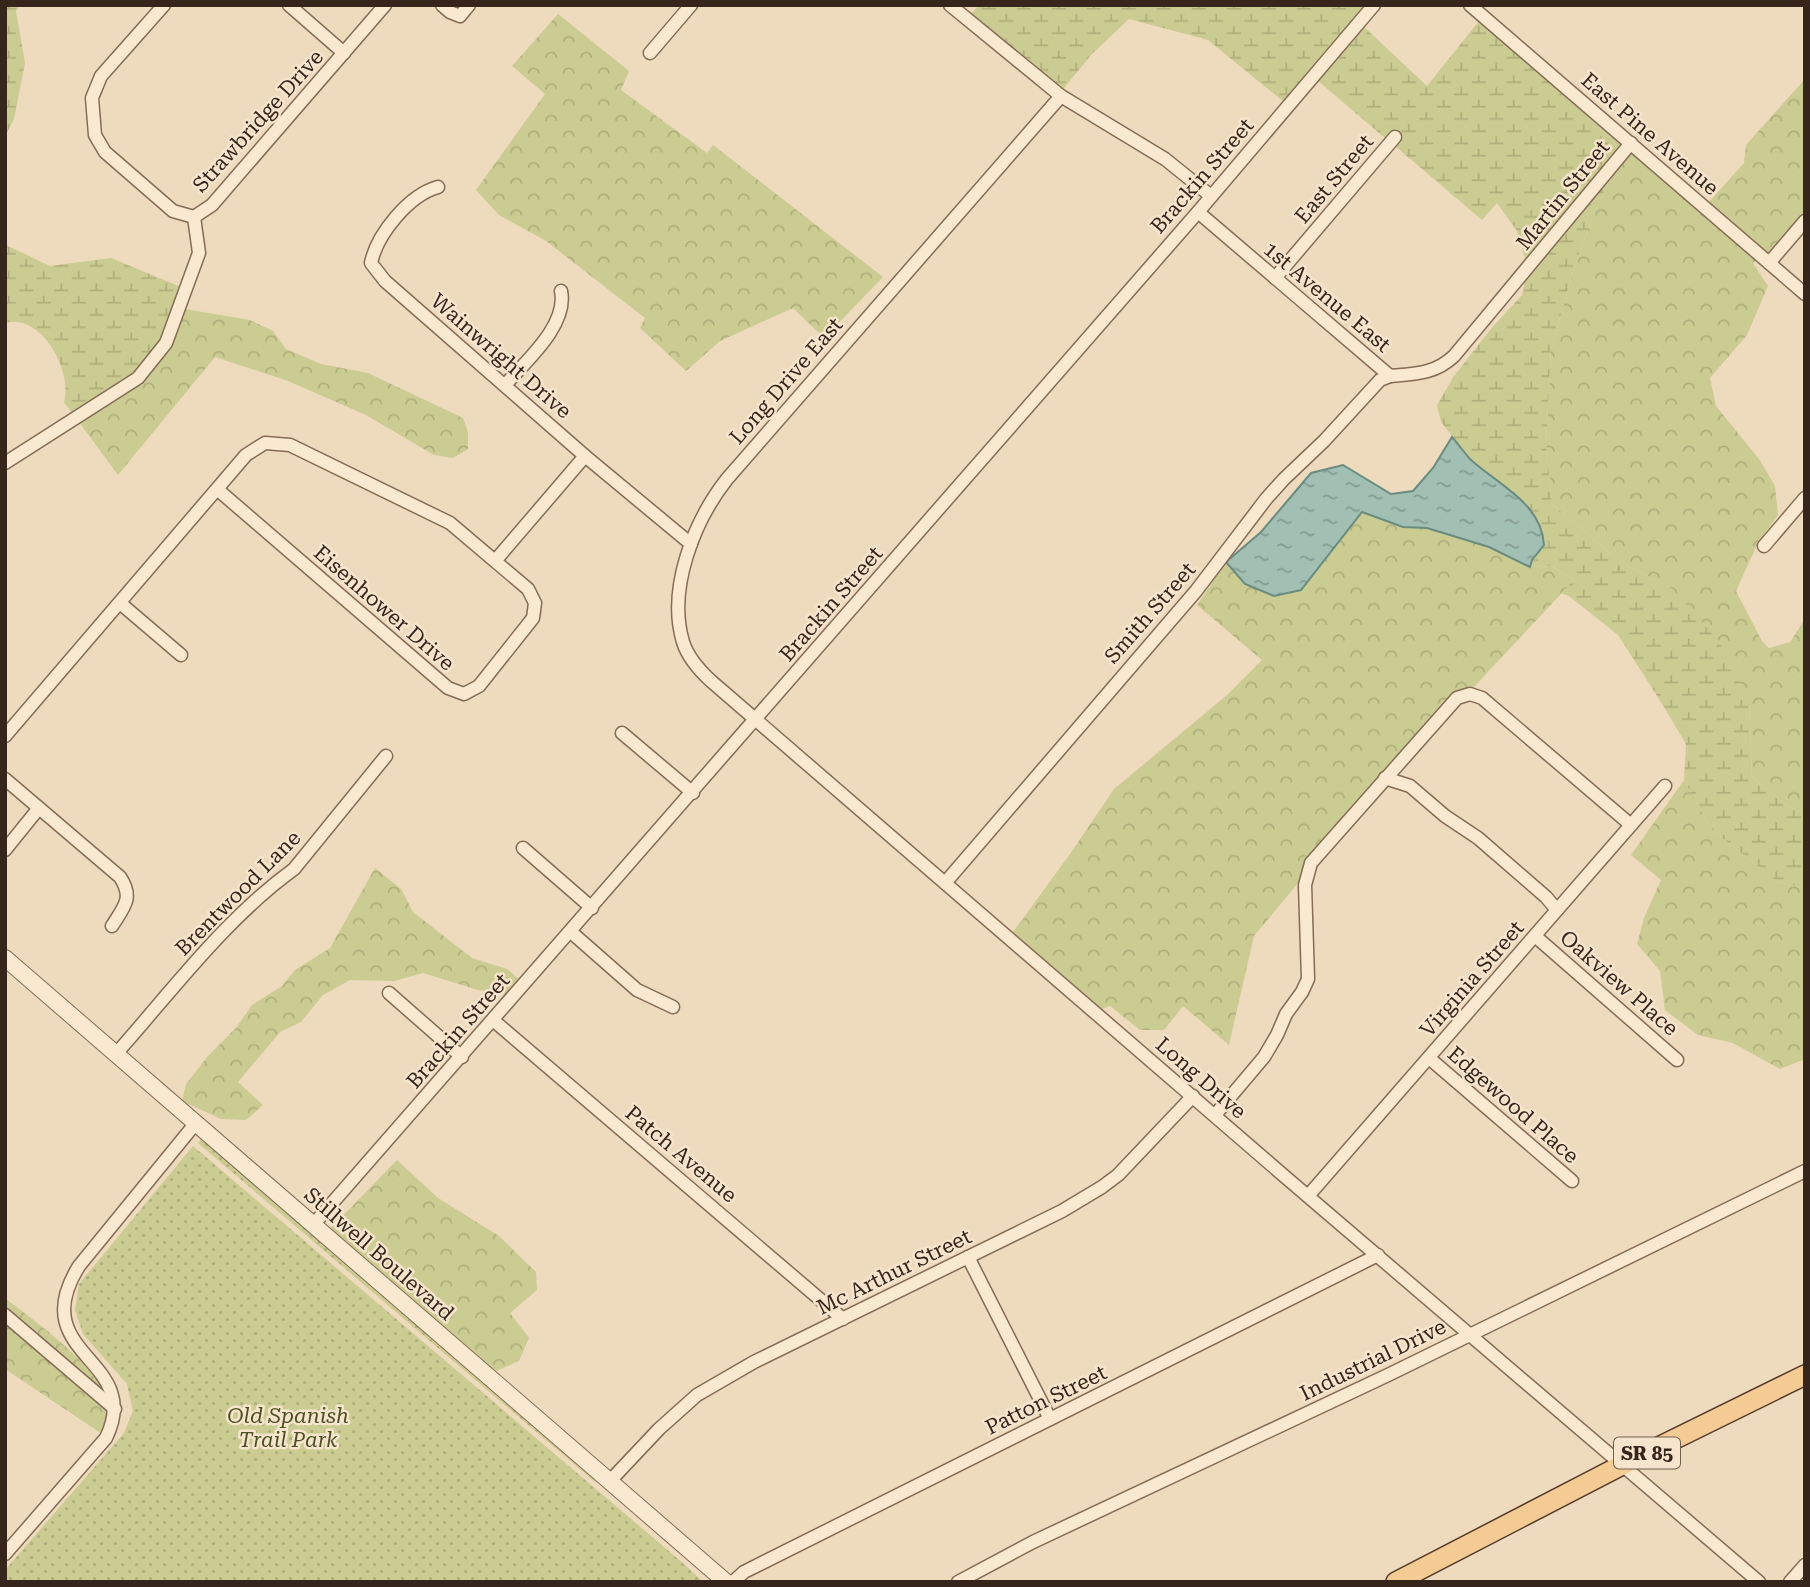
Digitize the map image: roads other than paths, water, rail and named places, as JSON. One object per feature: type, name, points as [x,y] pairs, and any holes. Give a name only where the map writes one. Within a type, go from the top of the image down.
[{"type":"main road","name":"SR 85","points":[[1396,1582],[1622,1465],[1805,1376]]},
{"type":"street","name":"Strawbridge Drive","points":[[164,5],[101,76],[92,98],[94,135],[105,152],[173,211],[194,217],[212,205],[385,5]]},
{"type":"street","name":"Strawbridge Drive","points":[[289,5],[344,53]]},
{"type":"street","points":[[442,5],[460,16],[469,5]]},
{"type":"street","points":[[950,5],[1061,96],[1165,159],[1211,196]]},
{"type":"street","name":"Brackin Street","points":[[313,1225],[1198,212],[1374,5]]},
{"type":"street","name":"East Pine Avenue","points":[[1470,5],[1805,293]]},
{"type":"street","points":[[650,53],[685,7]]},
{"type":"street","name":"Long Drive East","points":[[756,719],[701,671],[688,655],[683,642],[679,613],[681,578],[691,544],[711,500],[1061,96]]},
{"type":"street","name":"East Street","points":[[1275,278],[1395,137]]},
{"type":"street","name":"Martin Street","points":[[1525,271],[1631,143]]},
{"type":"street","name":"Wainwright Drive","points":[[438,187],[425,190],[411,200],[374,247],[371,263],[385,281],[506,384],[585,456],[691,544]]},
{"type":"street","name":"1st Avenue East","points":[[1198,212],[1390,376],[1427,373],[1449,361],[1525,271]]},
{"type":"street","points":[[5,463],[138,378],[166,343],[199,253],[194,217]]},
{"type":"street","points":[[1769,262],[1805,221]]},
{"type":"street","points":[[506,384],[558,322],[564,303],[561,291]]},
{"type":"street","name":"Smith Street","points":[[945,883],[1196,591],[1283,480],[1324,441],[1380,380],[1390,376]]},
{"type":"street","name":"Eisenhower Drive","points":[[5,736],[120,603],[217,488],[246,455],[265,443],[290,445],[450,523],[528,589],[536,603],[533,618],[479,686],[464,694],[448,688],[217,488]]},
{"type":"street","points":[[495,561],[585,456]]},
{"type":"street","points":[[1764,546],[1805,498]]},
{"type":"street","points":[[120,603],[181,655]]},
{"type":"street","points":[[1215,1115],[1264,1057],[1308,979],[1305,885],[1311,863],[1454,700],[1463,695],[1477,695],[1631,825]]},
{"type":"street","name":"Long Drive","points":[[756,719],[1759,1582]]},
{"type":"street","points":[[622,733],[692,793]]},
{"type":"street","name":"Brentwood Lane","points":[[115,1055],[226,928],[294,869],[386,756]]},
{"type":"street","points":[[1385,778],[1410,786],[1445,816],[1478,838],[1546,897],[1557,911]]},
{"type":"street","points":[[5,779],[120,877],[127,888],[127,903],[112,926]]},
{"type":"street","name":"Virginia Street","points":[[1308,1196],[1665,786]]},
{"type":"street","points":[[5,850],[39,808]]},
{"type":"street","points":[[523,848],[592,908]]},
{"type":"street","points":[[571,932],[637,990],[673,1007]]},
{"type":"street","name":"Oakview Place","points":[[1535,936],[1677,1060]]},
{"type":"street","name":"Stillwell Boulevard","points":[[5,958],[726,1582]]},
{"type":"street","points":[[389,993],[462,1056]]},
{"type":"street","name":"Patch Avenue","points":[[493,1020],[843,1319]]},
{"type":"street","name":"Edgewood Place","points":[[1429,1058],[1572,1181]]},
{"type":"street","name":"Mc Arthur Street","points":[[610,1481],[659,1429],[697,1395],[754,1362],[1062,1211],[1102,1187],[1126,1167],[1193,1096]]},
{"type":"street","points":[[5,1554],[106,1438],[111,1426],[115,1409],[112,1391],[73,1341],[66,1324],[65,1296],[70,1280],[195,1124]]},
{"type":"street","name":"Industrial Drive","points":[[958,1582],[1032,1542],[1199,1465],[1805,1171]]},
{"type":"street","name":"Patton Street","points":[[733,1582],[744,1572],[1378,1255]]},
{"type":"street","points":[[968,1257],[1050,1419]]},
{"type":"street","points":[[5,1315],[115,1409]]},
{"type":"street","points":[[1790,1582],[1805,1565]]},
{"type":"water","points":[[1452,437],[1470,459],[1516,496],[1535,517],[1544,545],[1530,567],[1489,547],[1427,528],[1403,527],[1362,512],[1301,590],[1274,596],[1245,584],[1226,562],[1261,532],[1311,473],[1343,465],[1391,494],[1413,491],[1433,468]]},
{"type":"park label","name":"Old Spanish Trail Park","points":[[288,1428]]}]
